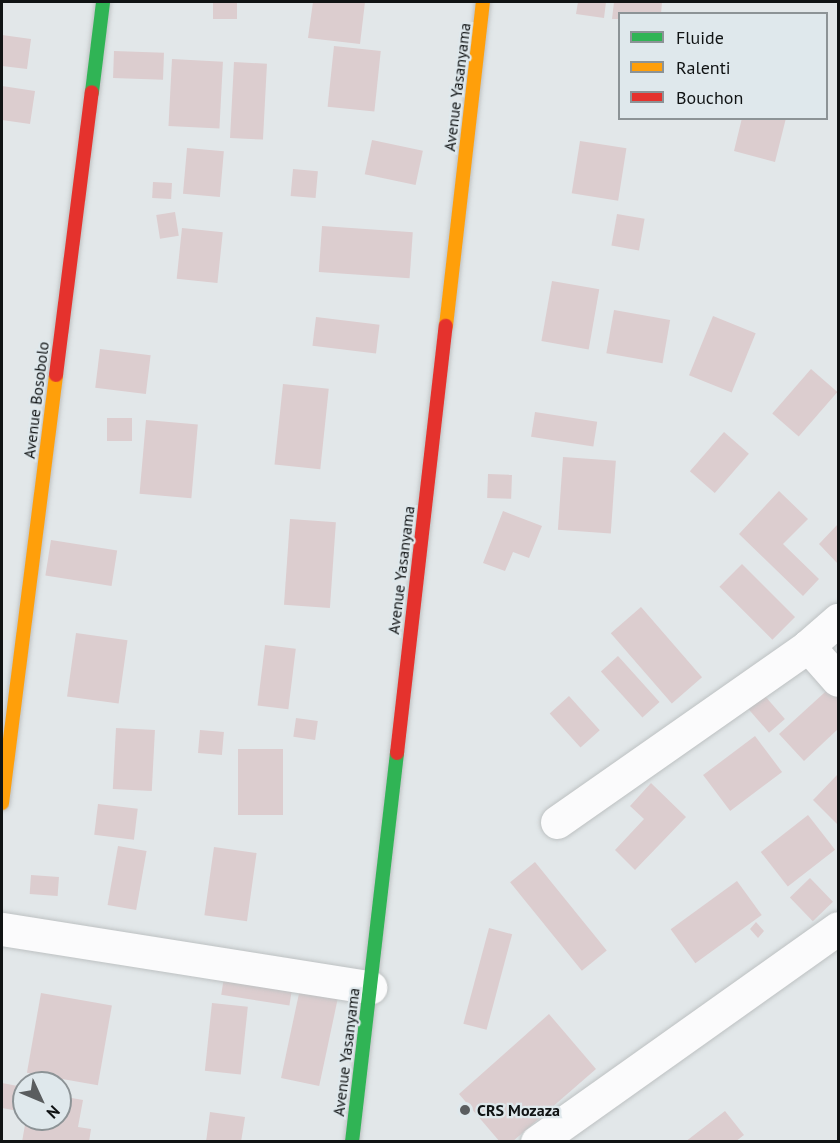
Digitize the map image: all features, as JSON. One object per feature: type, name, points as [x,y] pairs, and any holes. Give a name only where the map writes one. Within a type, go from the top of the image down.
[{"type":"street","name":"Avenue Bosobolo","points":[[2,804],[103,2]]},
{"type":"street","name":"Avenue Yasanyama","points":[[352,1142],[483,2]]},
{"type":"street","points":[[557,822],[808,646],[838,620]]},
{"type":"street","points":[[808,646],[838,680]]},
{"type":"street","points":[[537,1142],[838,928]]},
{"type":"street","points":[[2,929],[370,987]]},
{"type":"building","points":[[213,2],[237,2],[237,19],[213,19]]},
{"type":"building","points":[[313,2],[365,2],[360,44],[308,38]]},
{"type":"building","points":[[578,2],[606,2],[604,18],[576,14]]},
{"type":"building","points":[[614,2],[662,2],[661,12],[618,12],[618,19],[612,19]]},
{"type":"building","points":[[2,35],[31,39],[27,69],[2,66]]},
{"type":"building","points":[[334,46],[381,51],[374,112],[328,107]]},
{"type":"building","points":[[114,51],[164,53],[163,80],[113,78]]},
{"type":"building","points":[[172,59],[223,62],[219,129],[168,126]]},
{"type":"building","points":[[234,62],[267,64],[263,140],[230,138]]},
{"type":"building","points":[[2,86],[35,91],[30,124],[2,120]]},
{"type":"building","points":[[742,120],[786,120],[775,162],[734,151]]},
{"type":"building","points":[[372,140],[423,151],[416,185],[365,174]]},
{"type":"building","points":[[580,141],[626,148],[618,201],[572,193]]},
{"type":"building","points":[[187,148],[224,151],[220,197],[183,194]]},
{"type":"building","points":[[293,169],[318,171],[316,198],[291,196]]},
{"type":"building","points":[[153,182],[172,183],[171,199],[152,198]]},
{"type":"building","points":[[175,212],[179,236],[160,239],[156,215]]},
{"type":"building","points":[[617,214],[645,219],[639,250],[611,246]]},
{"type":"building","points":[[322,226],[413,232],[410,278],[319,272]]},
{"type":"building","points":[[182,228],[223,232],[217,283],[177,279]]},
{"type":"building","points":[[552,281],[599,289],[589,349],[541,341]]},
{"type":"building","points":[[614,310],[670,320],[662,363],[606,353]]},
{"type":"building","points":[[713,316],[756,333],[732,393],[689,375]]},
{"type":"building","points":[[316,317],[380,325],[376,354],[312,346]]},
{"type":"building","points":[[100,349],[151,355],[146,394],[95,388]]},
{"type":"building","points":[[811,369],[837,392],[799,436],[772,414]]},
{"type":"building","points":[[283,384],[329,389],[320,469],[275,465]]},
{"type":"building","points":[[535,412],[597,422],[593,447],[531,437]]},
{"type":"building","points":[[107,418],[132,418],[132,441],[107,441]]},
{"type":"building","points":[[146,420],[198,425],[191,498],[140,494]]},
{"type":"building","points":[[724,432],[749,454],[715,493],[690,471]]},
{"type":"building","points":[[563,457],[616,461],[611,534],[558,530]]},
{"type":"building","points":[[488,474],[512,475],[511,499],[487,498]]},
{"type":"building","points":[[779,491],[808,519],[783,544],[819,579],[803,596],[739,534]]},
{"type":"building","points":[[503,511],[542,526],[529,558],[513,552],[505,571],[483,563]]},
{"type":"building","points":[[290,519],[336,522],[330,608],[284,605]]},
{"type":"building","points":[[838,524],[838,564],[819,544]]},
{"type":"building","points":[[51,540],[117,550],[112,586],[45,576]]},
{"type":"building","points":[[742,564],[795,617],[772,640],[719,587]]},
{"type":"building","points":[[641,607],[702,677],[672,703],[611,633]]},
{"type":"building","points":[[76,633],[127,640],[119,704],[67,696]]},
{"type":"building","points":[[265,645],[296,649],[288,709],[258,706]]},
{"type":"building","points":[[618,656],[659,702],[642,717],[601,671]]},
{"type":"building","points":[[835,683],[838,687],[838,729],[804,761],[779,734]]},
{"type":"building","points":[[758,688],[785,719],[769,733],[742,702]]},
{"type":"building","points":[[569,696],[600,730],[580,748],[550,713]]},
{"type":"building","points":[[296,718],[318,721],[315,740],[293,737]]},
{"type":"building","points":[[116,728],[155,730],[152,791],[113,789]]},
{"type":"building","points":[[200,730],[224,732],[222,755],[198,753]]},
{"type":"building","points":[[755,736],[782,772],[730,811],[703,775]]},
{"type":"building","points":[[238,749],[283,749],[283,815],[238,815]]},
{"type":"building","points":[[838,774],[838,825],[813,800]]},
{"type":"building","points":[[651,783],[686,817],[635,870],[615,850],[644,819],[630,806]]},
{"type":"building","points":[[98,804],[138,809],[134,840],[94,835]]},
{"type":"building","points":[[808,815],[835,850],[788,887],[761,852]]},
{"type":"building","points":[[118,846],[147,851],[136,910],[108,905]]},
{"type":"building","points":[[214,847],[257,853],[247,921],[204,915]]},
{"type":"building","points":[[535,862],[607,951],[582,971],[510,882]]},
{"type":"building","points":[[31,875],[59,877],[58,896],[30,894]]},
{"type":"building","points":[[810,878],[833,902],[813,921],[790,897]]},
{"type":"building","points":[[737,881],[762,915],[695,963],[671,929]]},
{"type":"building","points":[[756,922],[764,931],[758,938],[750,929]]},
{"type":"building","points":[[489,928],[512,934],[487,1030],[463,1024]]},
{"type":"building","points":[[225,971],[293,982],[289,1005],[221,995]]},
{"type":"building","points":[[301,984],[339,992],[319,1086],[281,1078]]},
{"type":"building","points":[[41,993],[112,1006],[98,1085],[72,1081],[72,1071],[27,1071]]},
{"type":"building","points":[[212,1003],[248,1007],[241,1074],[205,1071]]},
{"type":"building","points":[[549,1014],[596,1069],[512,1142],[500,1142],[459,1094]]},
{"type":"building","points":[[2,1083],[12,1085],[12,1110],[2,1108]]},
{"type":"building","points":[[72,1098],[83,1100],[78,1127],[91,1129],[89,1142],[22,1142],[24,1131],[72,1131]]},
{"type":"building","points":[[725,1111],[744,1135],[735,1142],[685,1142]]},
{"type":"building","points":[[210,1112],[245,1117],[241,1142],[206,1142]]},
{"type":"traffic: fast","points":[[92,92],[103,2]]},
{"type":"traffic: fast","points":[[352,1142],[397,753]]},
{"type":"traffic: slow","points":[[446,326],[483,2]]},
{"type":"traffic: slow","points":[[2,803],[56,375]]},
{"type":"traffic: jam","points":[[56,375],[92,92]]},
{"type":"traffic: jam","points":[[397,753],[446,326]]},
{"type":"place","name":"CRS Mozaza","points":[[465,1110]]}]
